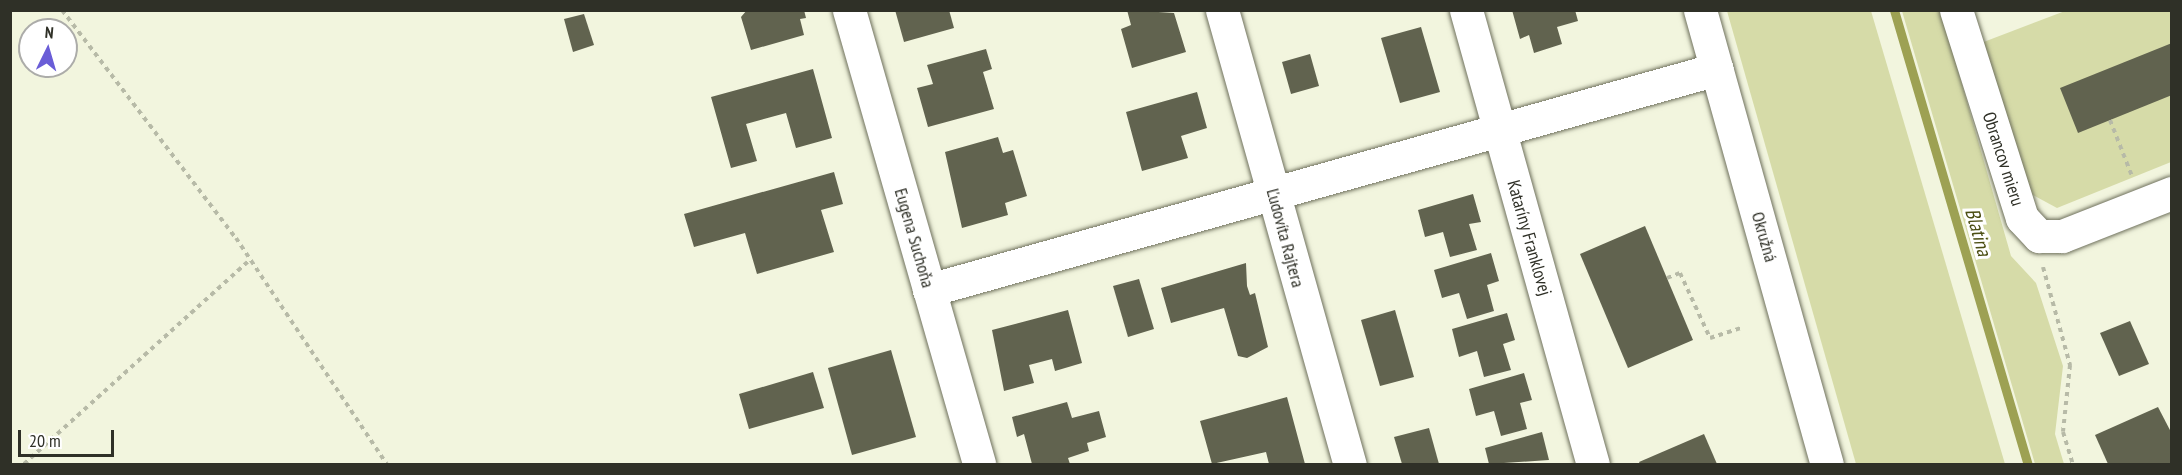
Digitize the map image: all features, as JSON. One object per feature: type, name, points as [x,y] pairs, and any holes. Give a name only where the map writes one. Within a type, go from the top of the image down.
[{"type":"street","name":"Eugena Suchoňa","points":[[849,10],[979,465]]},
{"type":"street","name":"Ľudovíta Rajtera","points":[[1221,10],[1350,465]]},
{"type":"street","name":"Kataríny Franklovej","points":[[1466,10],[1593,465]]},
{"type":"street","name":"Okružná","points":[[1700,10],[1827,465]]},
{"type":"street","name":"Obrancov mieru","points":[[1956,10],[2022,218],[2039,236]]},
{"type":"street","points":[[929,290],[1717,69]]},
{"type":"street","points":[[2039,236],[2062,236],[2172,193]]},
{"type":"path","points":[[62,10],[250,259],[387,465]]},
{"type":"path","points":[[2110,120],[2136,185]]},
{"type":"path","points":[[2039,236],[2070,365],[2063,432],[2073,465]]},
{"type":"path","points":[[24,465],[250,259]]},
{"type":"path","points":[[1667,278],[1680,273],[1710,338],[1740,328]]},
{"type":"green space","points":[[1727,11],[1871,11],[2005,464],[1856,464]]},
{"type":"green space","points":[[1902,11],[1941,11],[2011,256],[2036,283],[2063,366],[2055,434],[2064,464],[2035,464]]},
{"type":"green space","points":[[2065,11],[2171,11],[2171,162],[2057,208],[2031,194],[1981,43]]},
{"type":"building","points":[[747,10],[804,10],[806,18],[800,19],[804,35],[751,50],[741,17]]},
{"type":"building","points":[[895,10],[949,10],[954,28],[904,42]]},
{"type":"building","points":[[1127,10],[1174,13],[1186,52],[1132,68],[1121,29],[1131,25]]},
{"type":"building","points":[[1512,10],[1575,10],[1578,21],[1557,27],[1562,44],[1534,53],[1529,35],[1520,39]]},
{"type":"building","points":[[584,14],[594,45],[573,52],[564,19]]},
{"type":"building","points":[[1421,27],[1440,92],[1400,103],[1381,38]]},
{"type":"building","points":[[2172,43],[2172,95],[2078,133],[2060,88]]},
{"type":"building","points":[[986,49],[992,69],[983,72],[994,109],[928,127],[917,88],[933,84],[927,65]]},
{"type":"building","points":[[1310,54],[1319,86],[1291,94],[1282,62]]},
{"type":"building","points":[[813,69],[832,138],[796,148],[786,113],[746,124],[757,161],[731,168],[711,97]]},
{"type":"building","points":[[1197,92],[1207,128],[1181,136],[1188,158],[1142,171],[1126,112]]},
{"type":"building","points":[[998,137],[1003,153],[1013,150],[1027,196],[1005,203],[1008,215],[962,228],[945,152]]},
{"type":"building","points":[[834,172],[843,204],[821,210],[834,252],[757,274],[745,233],[694,247],[684,214]]},
{"type":"building","points":[[1473,194],[1481,222],[1469,224],[1477,250],[1450,257],[1443,232],[1425,237],[1418,210]]},
{"type":"building","points":[[1645,226],[1693,340],[1628,368],[1580,254]]},
{"type":"building","points":[[1491,253],[1499,281],[1487,285],[1494,311],[1467,319],[1459,293],[1442,298],[1434,270]]},
{"type":"building","points":[[1246,263],[1247,286],[1250,295],[1255,293],[1268,347],[1247,358],[1238,356],[1224,308],[1171,323],[1161,288]]},
{"type":"building","points":[[1139,279],[1154,329],[1128,337],[1113,286]]},
{"type":"building","points":[[1068,310],[1082,363],[1055,371],[1052,359],[1029,365],[1034,383],[1004,391],[992,330]]},
{"type":"building","points":[[1395,310],[1414,377],[1380,386],[1361,320]]},
{"type":"building","points":[[1507,313],[1515,340],[1503,344],[1511,370],[1484,377],[1477,351],[1459,357],[1452,329]]},
{"type":"building","points":[[2130,321],[2149,364],[2119,376],[2100,333]]},
{"type":"building","points":[[891,350],[916,437],[852,455],[828,368]]},
{"type":"building","points":[[813,372],[824,408],[749,429],[739,394]]},
{"type":"building","points":[[1524,373],[1532,400],[1520,403],[1527,429],[1501,436],[1494,411],[1476,416],[1469,389]]},
{"type":"building","points":[[1287,397],[1305,464],[1269,464],[1266,452],[1212,464],[1200,421]]},
{"type":"building","points":[[1067,402],[1072,418],[1099,411],[1106,437],[1087,443],[1089,451],[1068,458],[1070,464],[1032,464],[1024,434],[1017,437],[1012,417]]},
{"type":"building","points":[[2158,407],[2172,434],[2172,464],[2108,464],[2095,435]]},
{"type":"building","points":[[1429,428],[1439,464],[1402,464],[1394,437]]},
{"type":"building","points":[[1542,432],[1549,460],[1489,464],[1485,448]]},
{"type":"building","points":[[1704,434],[1717,464],[1640,464],[1639,462]]},
{"type":"waterway","name":"Blatina","points":[[1894,10],[2028,464]]}]
